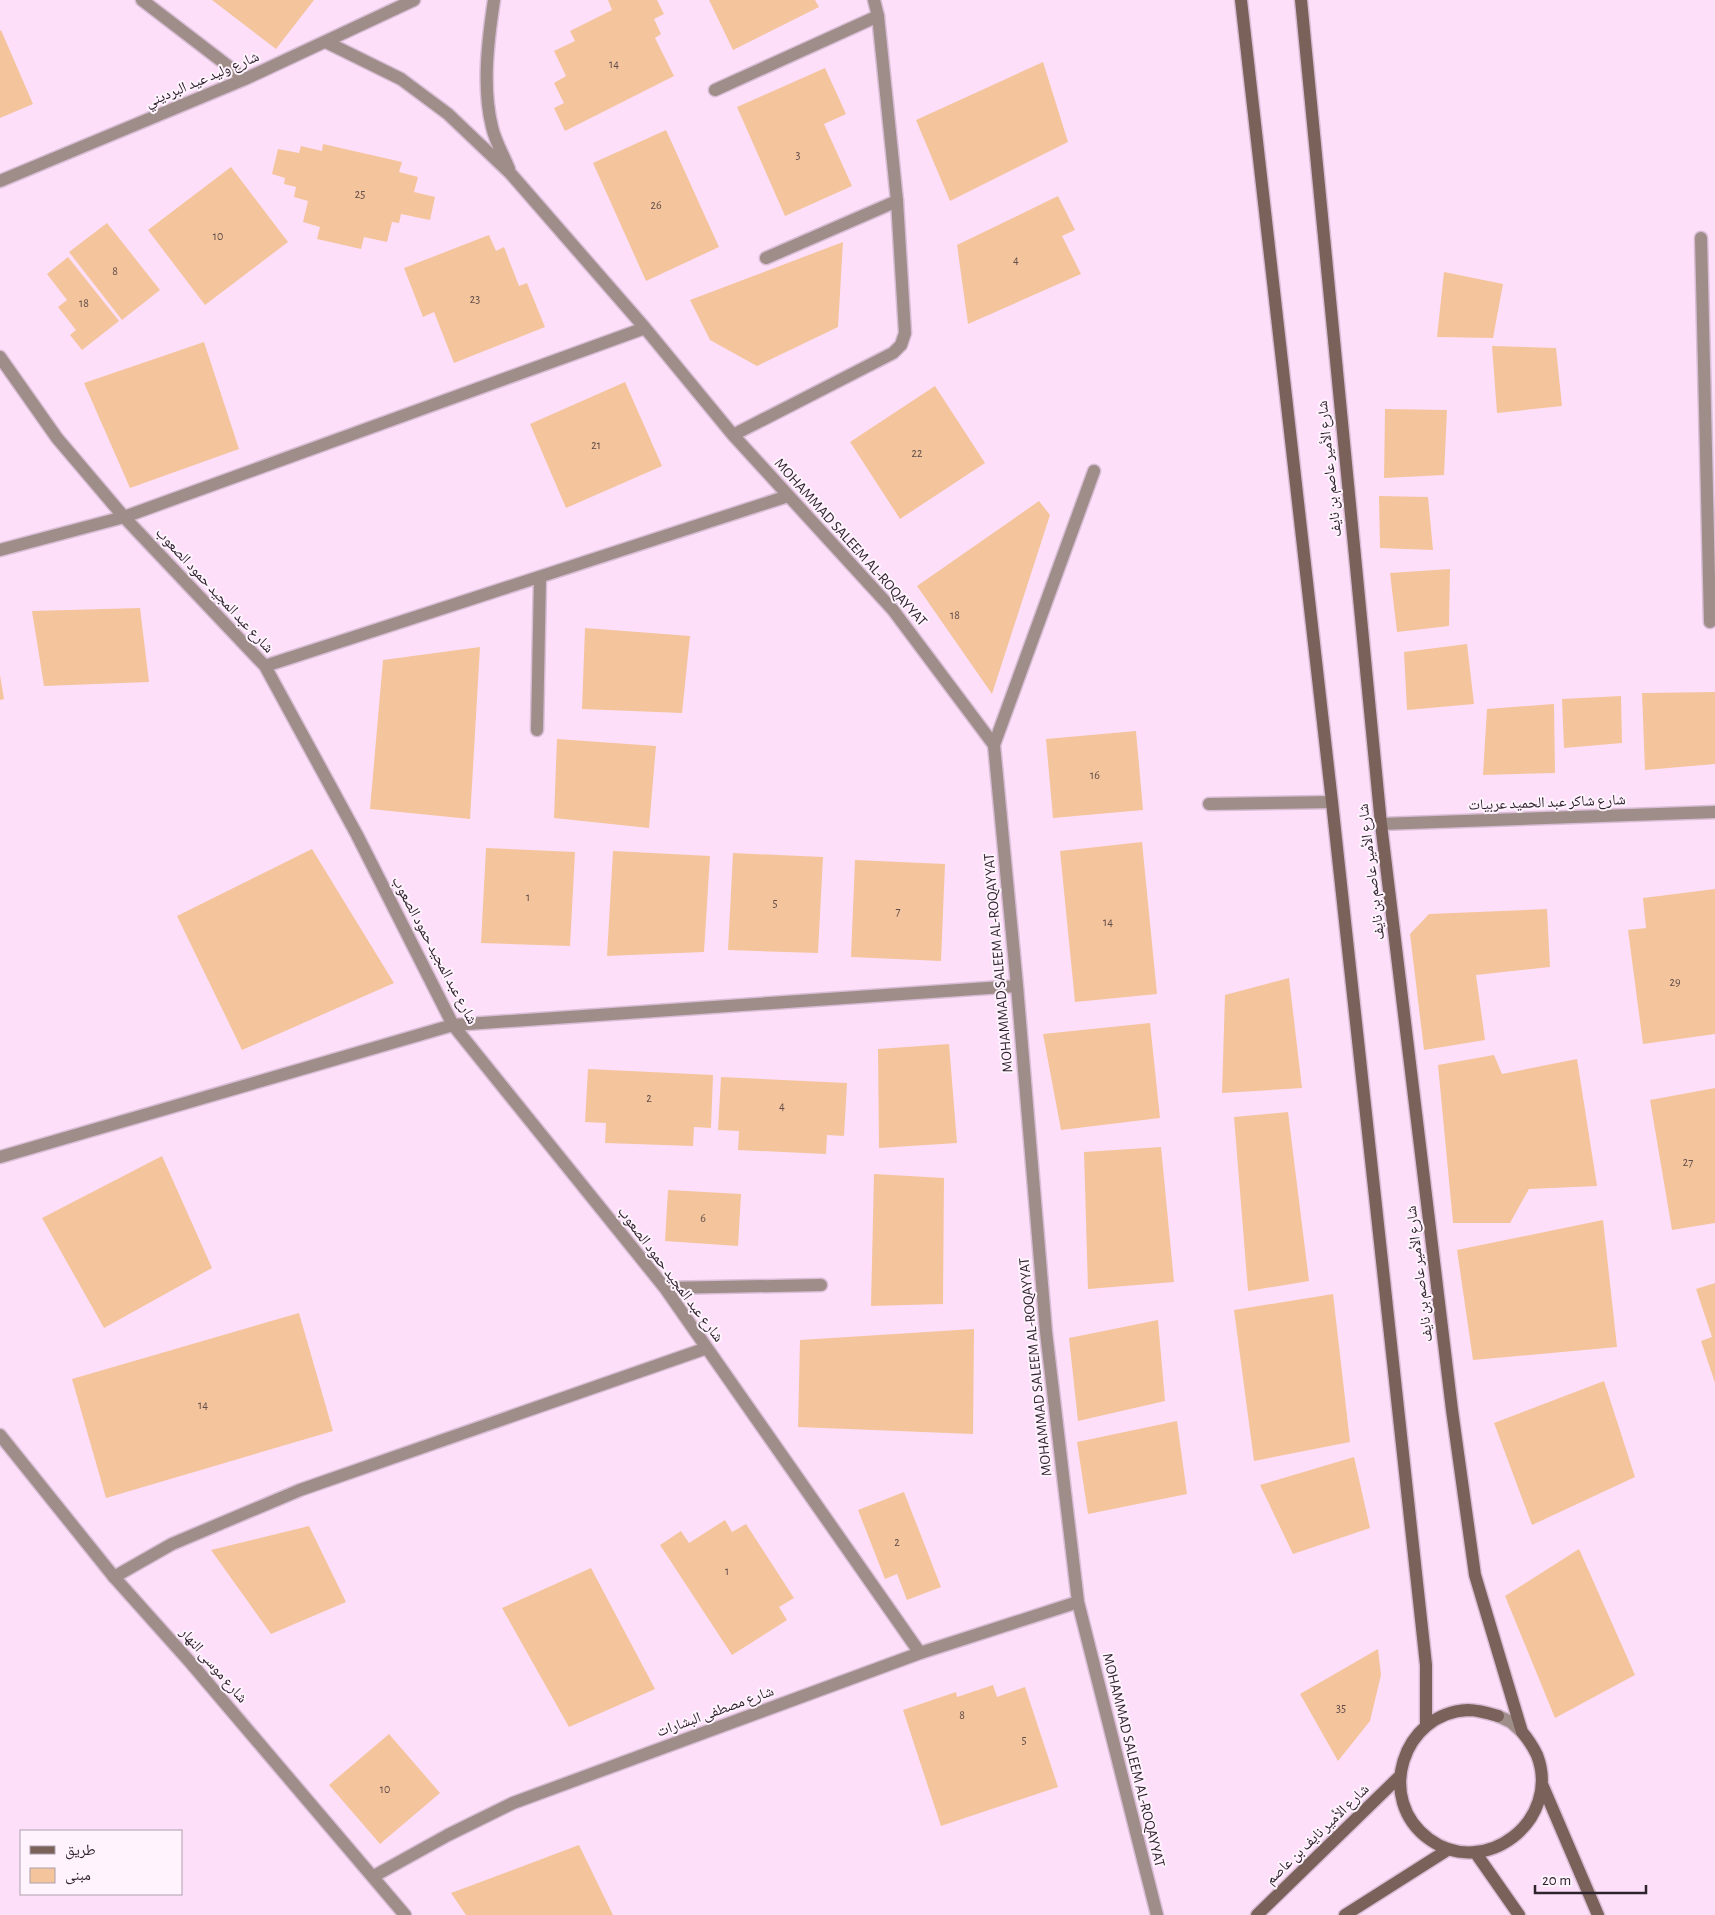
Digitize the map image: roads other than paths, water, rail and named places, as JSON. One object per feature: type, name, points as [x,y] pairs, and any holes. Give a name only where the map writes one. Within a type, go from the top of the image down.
[{"type":"main road","name":"شارع الأمير عاصم بن نايف","points":[[1240,0],[1332,802],[1426,1665],[1426,1726]]},
{"type":"main road","name":"شارع الأمير عاصم بن نايف","points":[[1301,0],[1381,824],[1452,1410],[1475,1575],[1522,1732]]},
{"type":"main road","points":[[1498,1716],[1483,1711],[1453,1712],[1438,1718],[1426,1726],[1412,1740],[1404,1757],[1400,1776],[1402,1799],[1411,1821],[1427,1838],[1449,1849],[1475,1852],[1490,1850],[1504,1844],[1527,1824],[1540,1797],[1541,1781],[1536,1755],[1522,1732]]},
{"type":"main road","name":"شارع الأمير نايف بن عاصم","points":[[1257,1915],[1400,1776]]},
{"type":"main road","points":[[1541,1781],[1598,1915]]},
{"type":"main road","points":[[1345,1915],[1449,1849]]},
{"type":"main road","points":[[1475,1852],[1519,1915]]},
{"type":"street","points":[[142,0],[245,79]]},
{"type":"street","name":"شارع وليد عيد البرديني","points":[[0,181],[245,79],[414,0]]},
{"type":"street","name":"MOHAMMAD SALEEM AL-ROQAYYAT","points":[[494,0],[487,85],[492,127],[511,174]]},
{"type":"street","points":[[733,435],[893,353],[901,345],[905,333],[897,201],[878,16],[874,0]]},
{"type":"street","points":[[715,90],[878,16]]},
{"type":"street","name":"MOHAMMAD SALEEM AL-ROQAYYAT","points":[[326,42],[401,78],[448,114],[511,174],[645,328],[733,435],[893,610],[994,745],[1017,986],[1046,1332],[1078,1602],[1156,1915]]},
{"type":"street","points":[[766,258],[897,201]]},
{"type":"street","points":[[1701,238],[1710,432],[1710,622]]},
{"type":"street","points":[[0,550],[124,517],[645,328]]},
{"type":"street","name":"شارع عبد المجيد حمود الصعوب","points":[[0,356],[57,438],[124,517],[264,666],[356,834],[453,1025],[665,1288],[920,1653]]},
{"type":"street","points":[[994,745],[1094,471]]},
{"type":"street","points":[[264,666],[788,496]]},
{"type":"street","points":[[537,730],[540,578]]},
{"type":"street","points":[[1209,804],[1332,802]]},
{"type":"street","name":"شارع شاكر عبد الحميد عربيات","points":[[1381,824],[1715,812]]},
{"type":"street","points":[[0,1157],[453,1025],[1017,986]]},
{"type":"street","points":[[665,1288],[821,1285]]},
{"type":"street","points":[[114,1577],[172,1544],[300,1490],[707,1348]]},
{"type":"street","name":"شارع موسى النهار","points":[[0,1436],[114,1577],[190,1662],[374,1876],[405,1915]]},
{"type":"street","name":"شارع مصطفى البشارات","points":[[374,1876],[448,1835],[513,1803],[920,1653],[1078,1602]]},
{"type":"street","points":[[1498,1716],[1511,1722],[1522,1732]]}]
